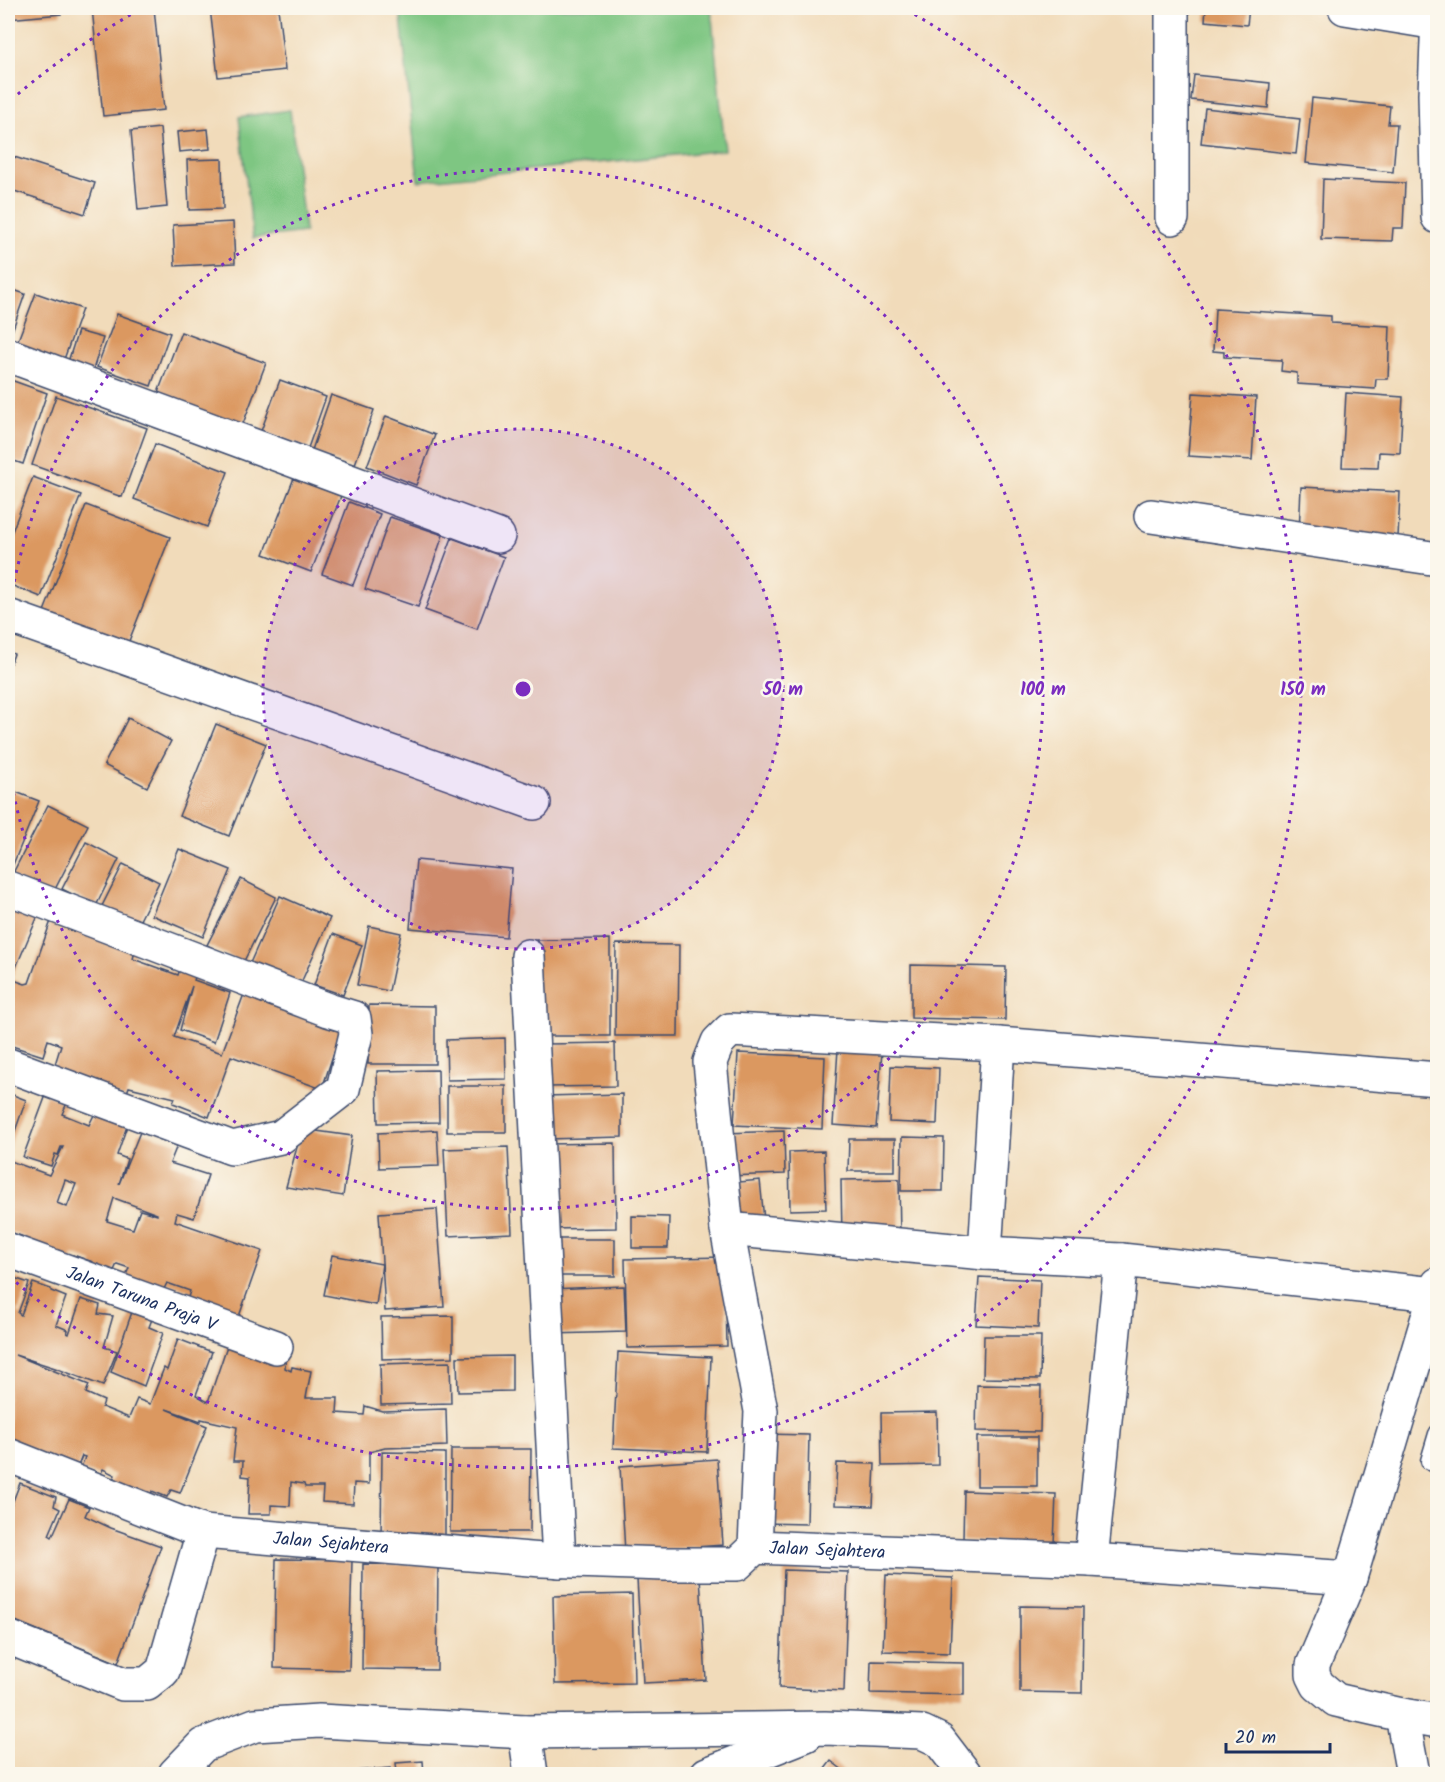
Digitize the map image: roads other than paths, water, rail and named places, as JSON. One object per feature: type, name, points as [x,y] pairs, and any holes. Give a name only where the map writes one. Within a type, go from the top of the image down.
[{"type":"street","points":[[1172,8],[1172,219]]},
{"type":"street","points":[[1345,8],[1437,23]]},
{"type":"street","points":[[1437,15],[1435,94],[1437,217]]},
{"type":"street","points":[[8,355],[498,536]]},
{"type":"street","points":[[1151,516],[1437,559]]},
{"type":"street","points":[[8,616],[534,804]]},
{"type":"street","points":[[8,888],[354,1018],[356,1034],[343,1089],[281,1137],[232,1148],[8,1065]]},
{"type":"street","points":[[528,956],[559,1561]]},
{"type":"street","points":[[755,1546],[761,1411],[727,1229],[710,1062],[718,1042],[730,1030],[998,1044],[1437,1079]]},
{"type":"street","points":[[985,1253],[998,1044]]},
{"type":"street","points":[[727,1229],[985,1253],[1121,1260],[1436,1289],[1350,1578],[1313,1665],[1313,1675],[1318,1685],[1336,1700],[1437,1721]]},
{"type":"street","name":"Jalan Taruna Praja V","points":[[8,1250],[276,1347]]},
{"type":"street","points":[[1091,1560],[1121,1260]]},
{"type":"street","name":"Jalan Sejahtera","points":[[8,1455],[202,1532],[559,1561],[737,1564],[755,1546],[1091,1560],[1350,1578]]},
{"type":"street","points":[[8,1637],[123,1684],[147,1684],[163,1671],[202,1532]]},
{"type":"street","points":[[1402,1715],[1413,1774]]},
{"type":"street","points":[[175,1774],[203,1745],[255,1725],[319,1721],[525,1732],[825,1728],[922,1732],[939,1740],[965,1774]]},
{"type":"street","points":[[707,1774],[825,1728]]},
{"type":"street","points":[[525,1732],[531,1774]]},
{"type":"lane","points":[[1437,1434],[1430,1461],[1437,1463]]}]
